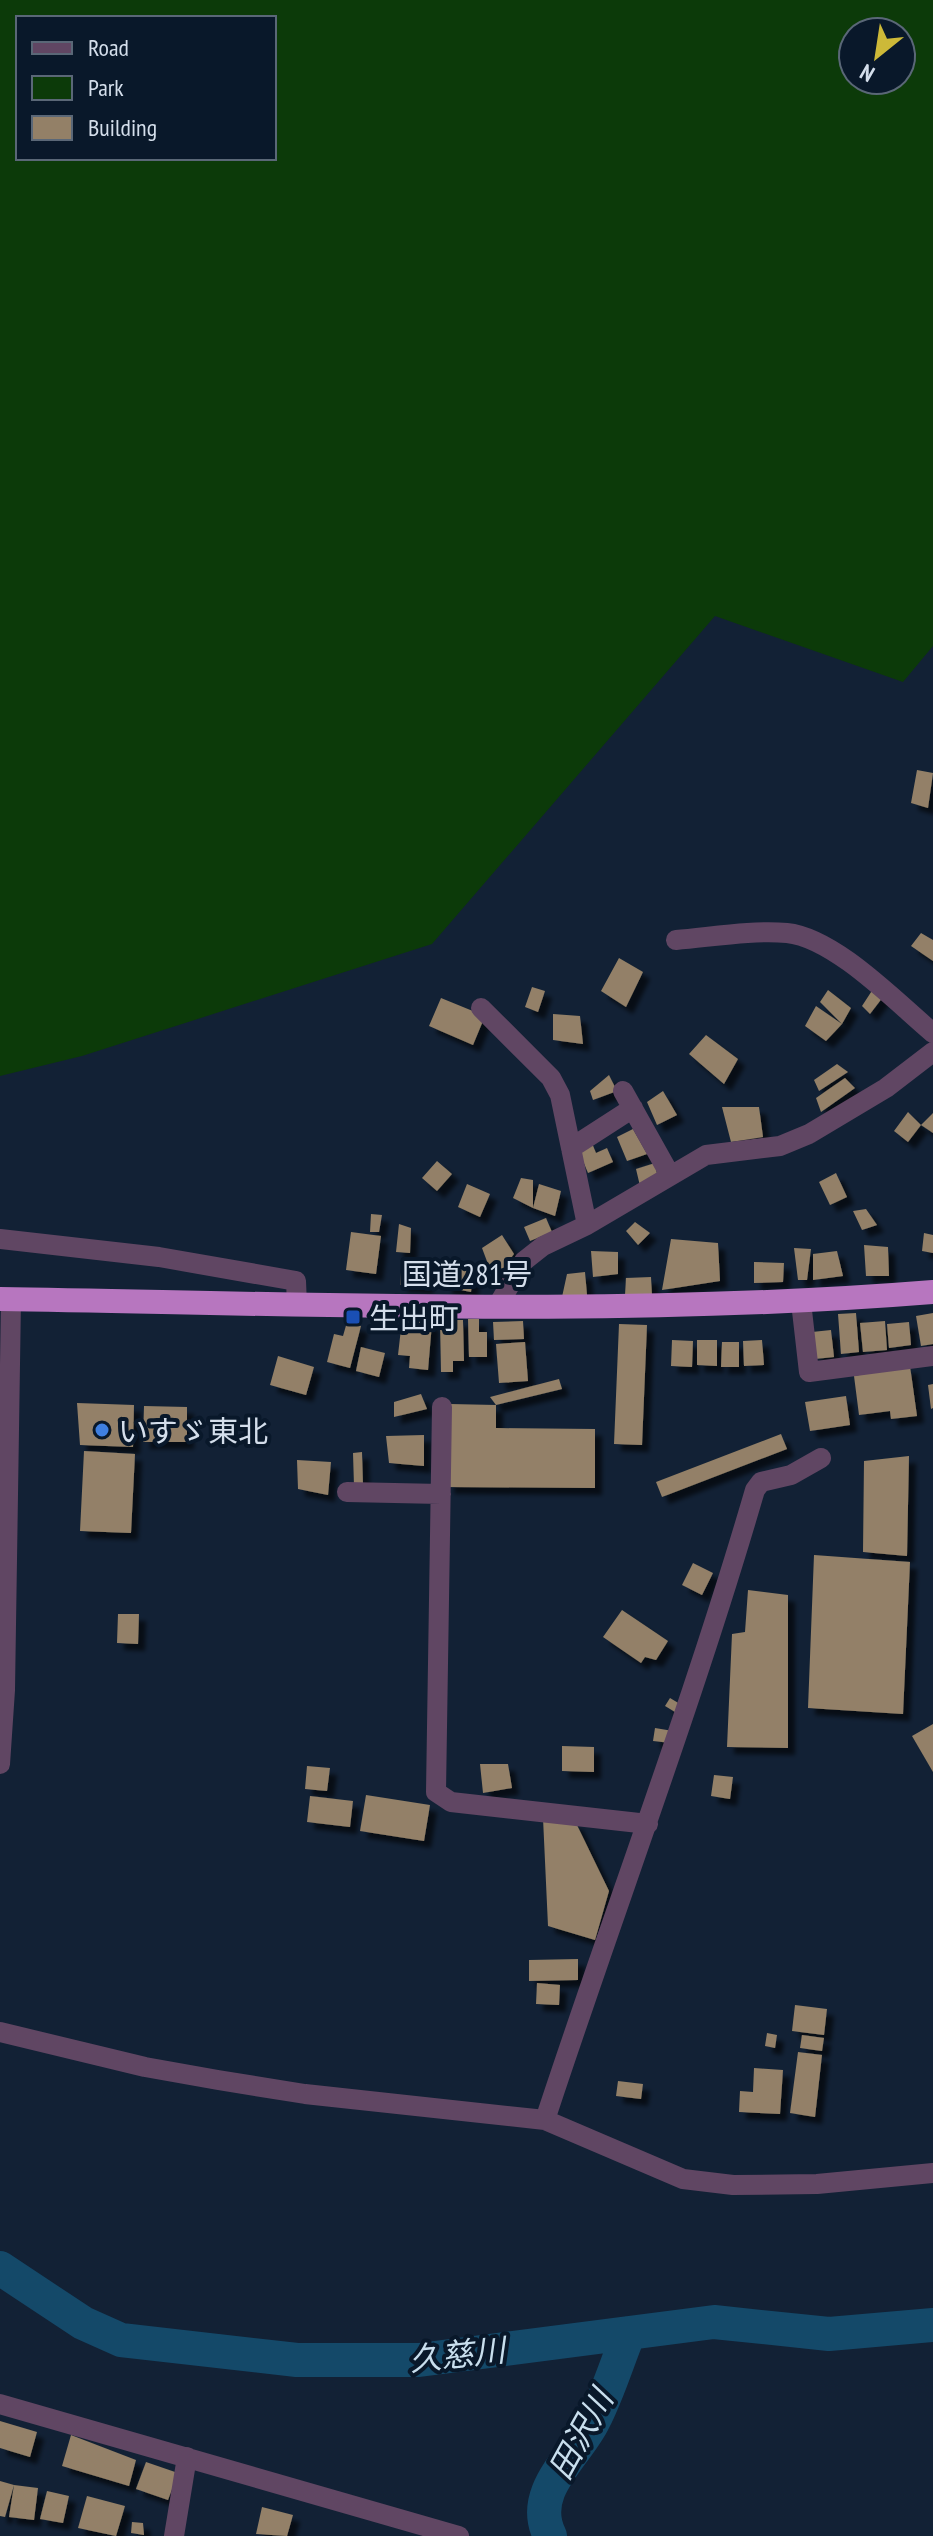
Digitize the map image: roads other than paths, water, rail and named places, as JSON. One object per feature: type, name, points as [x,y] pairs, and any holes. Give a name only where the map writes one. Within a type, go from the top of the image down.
[{"type":"highway","name":"国道281号","points":[[6,1299],[297,1305],[653,1307],[801,1302],[933,1292]]},
{"type":"street","points":[[676,940],[786,933],[808,937],[835,952],[933,1033]]},
{"type":"street","points":[[481,1008],[551,1078],[560,1095],[587,1225]]},
{"type":"street","points":[[498,1305],[524,1261],[543,1246],[587,1225],[706,1155],[780,1146],[809,1134],[886,1088],[933,1052]]},
{"type":"street","points":[[571,1148],[628,1099],[670,1175]]},
{"type":"street","points":[[0,1239],[159,1257],[296,1281],[297,1305]]},
{"type":"street","points":[[0,1764],[5,1684],[6,1299]]},
{"type":"street","points":[[801,1302],[809,1372],[933,1356]]},
{"type":"street","points":[[442,1407],[436,1792],[451,1802],[648,1824]]},
{"type":"street","points":[[545,2120],[598,1957],[648,1824],[755,1490],[761,1482],[791,1475],[821,1458]]},
{"type":"street","points":[[347,1492],[441,1494]]},
{"type":"street","points":[[0,2032],[145,2067],[232,2082],[545,2120],[683,2179],[733,2185],[817,2184],[933,2173]]},
{"type":"street","points":[[0,2404],[459,2536]]},
{"type":"street","points":[[174,2536],[187,2457]]},
{"type":"waterway","name":"久慈川","points":[[0,2268],[83,2323],[121,2340],[297,2360],[419,2360],[714,2322],[829,2334],[933,2325]]},
{"type":"waterway","name":"田沢川","points":[[550,2536],[545,2520],[549,2489],[594,2420],[629,2333]]},
{"type":"place","name":"生出町","points":[[353,1317]]},
{"type":"place","name":"いすゞ東北","points":[[102,1430]]}]
